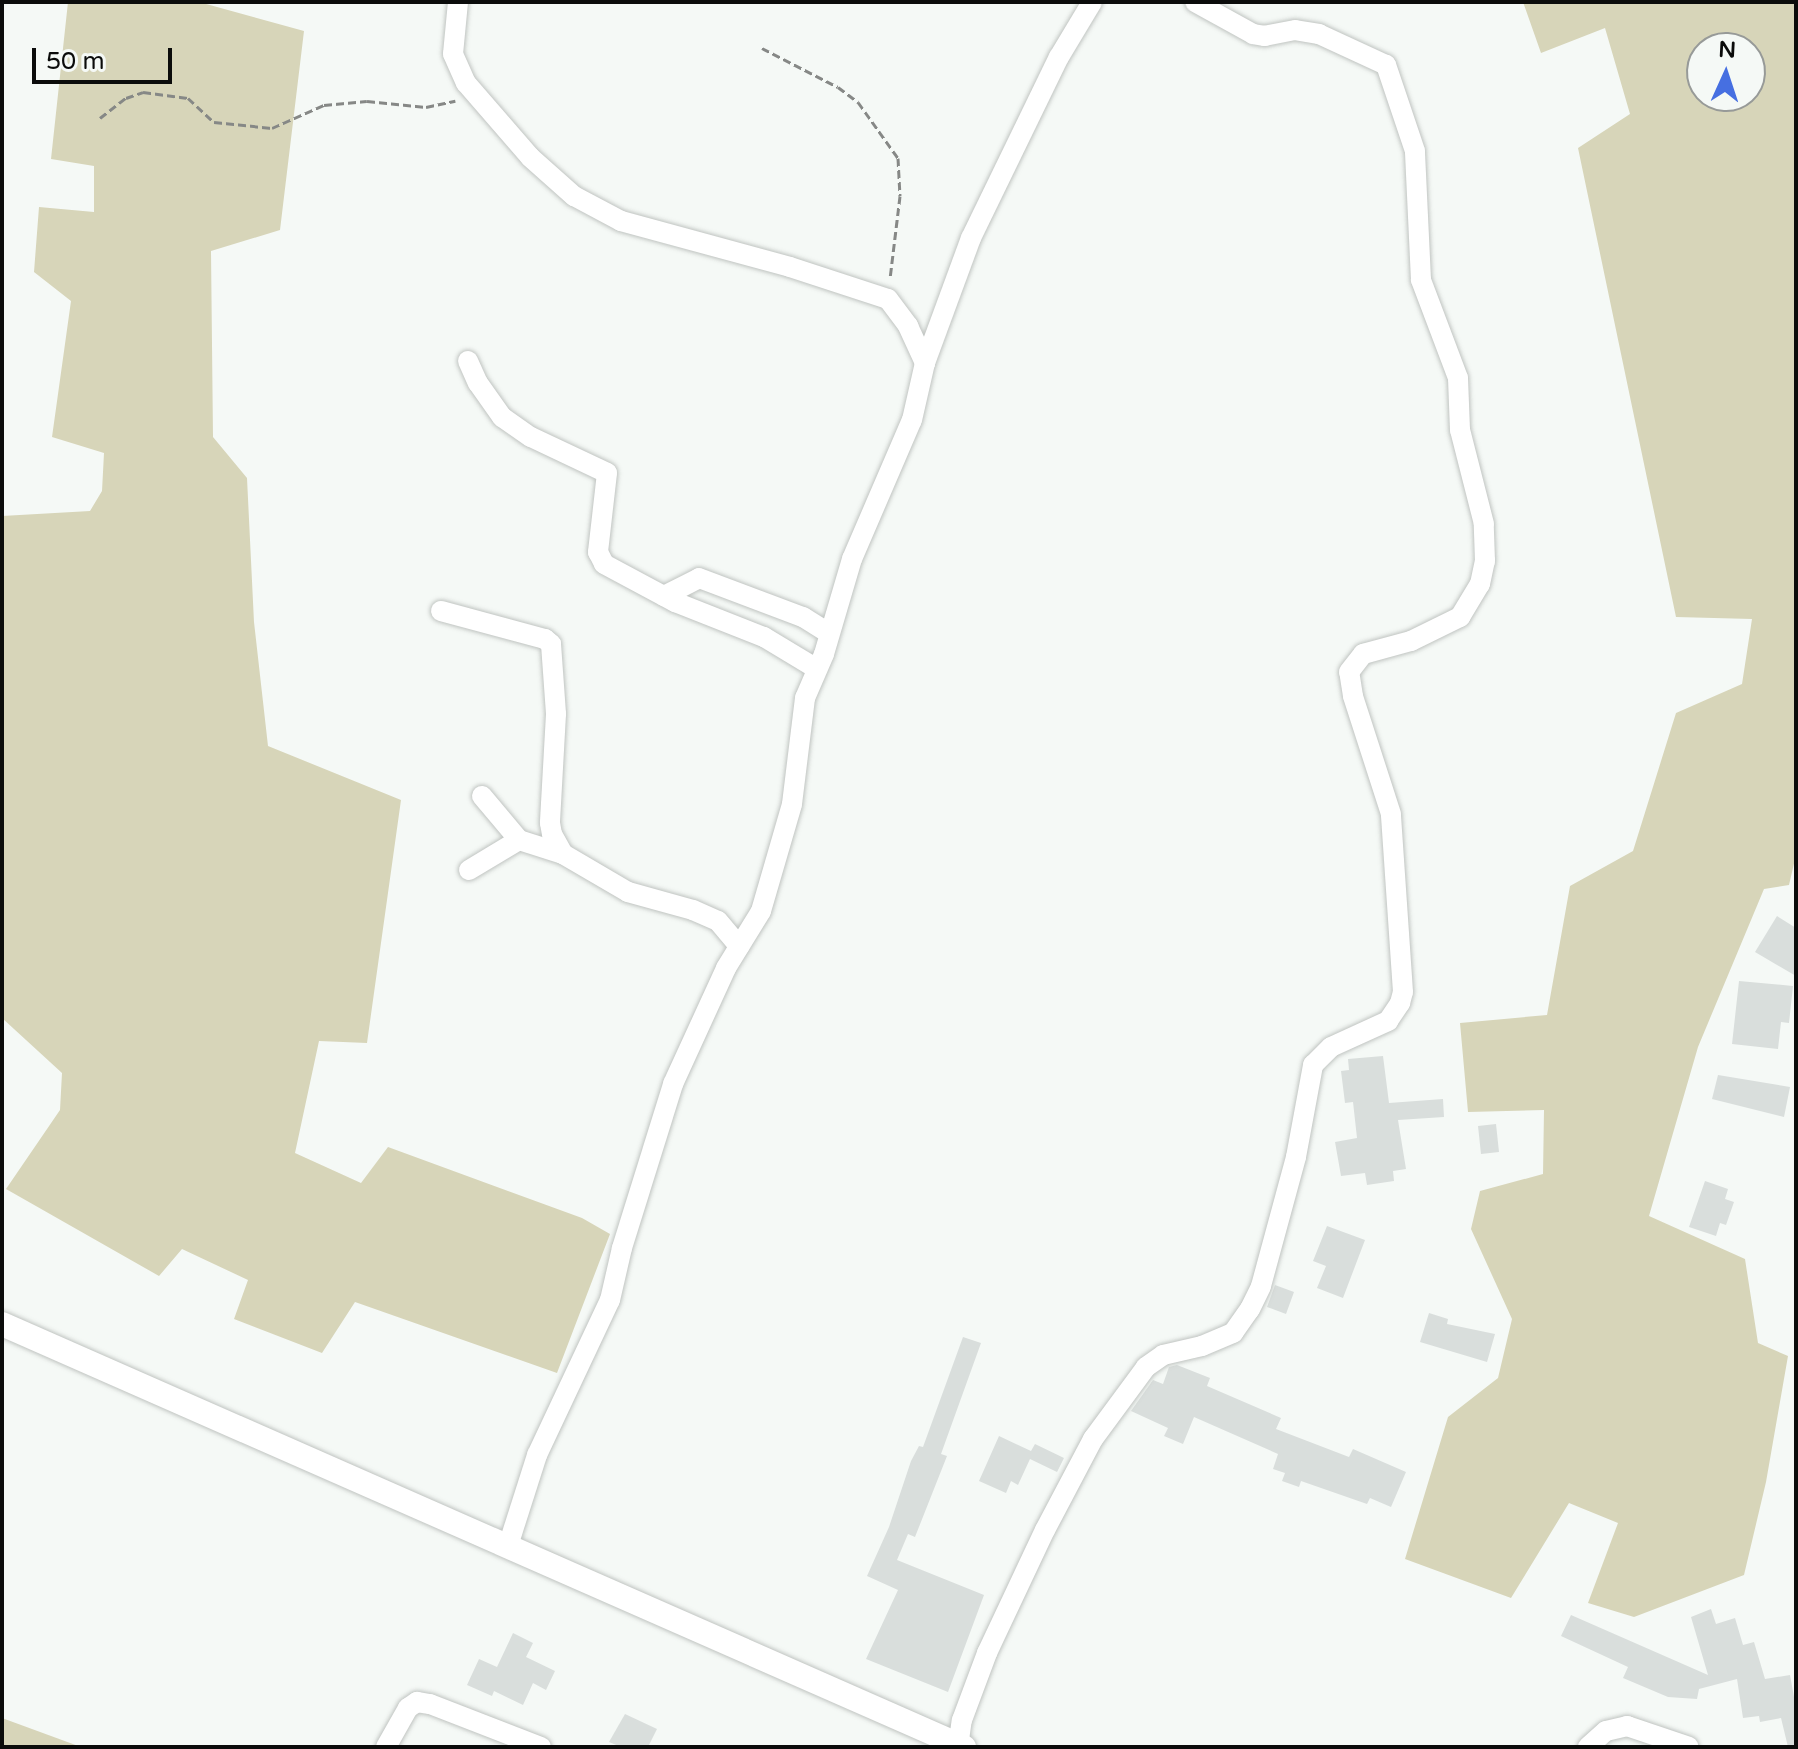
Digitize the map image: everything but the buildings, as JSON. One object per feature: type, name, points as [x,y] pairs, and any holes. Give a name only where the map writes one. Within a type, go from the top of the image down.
[{"type":"street","points":[[458,2],[453,54],[456,65],[476,97],[545,171],[597,211],[650,230],[777,263],[888,299],[908,326],[925,363]]},
{"type":"street","points":[[508,1546],[537,1455],[610,1300],[622,1248],[673,1084],[739,946],[761,911],[768,876],[789,817],[805,698],[852,559],[912,420],[925,363],[980,218],[1059,57],[1092,2]]},
{"type":"street","points":[[2,1324],[953,1745],[987,1653],[1040,1540],[1093,1439],[1146,1367],[1163,1355],[1202,1346],[1233,1333],[1250,1309],[1261,1286],[1296,1157],[1313,1065],[1331,1047],[1388,1021],[1400,1003],[1403,992],[1391,814],[1353,696],[1349,672],[1363,654],[1411,641],[1460,617],[1483,575],[1484,524],[1460,430],[1458,378],[1421,280],[1415,151],[1386,65],[1319,34],[1295,30],[1265,36],[1253,34],[1195,2]]},
{"type":"street","points":[[468,361],[478,383],[502,417],[531,437],[607,473],[599,559],[664,596],[754,632],[817,669]]},
{"type":"street","points":[[664,596],[699,578],[803,617],[829,633]]},
{"type":"street","points":[[441,611],[545,639],[551,644],[556,714],[550,823],[563,854]]},
{"type":"street","points":[[482,796],[519,840],[563,854],[628,892],[693,910],[718,921],[739,946]]},
{"type":"street","points":[[469,870],[519,840]]},
{"type":"street","points":[[386,1747],[401,1719],[417,1702],[430,1704],[541,1747]]},
{"type":"street","points":[[1588,1747],[1606,1731],[1627,1726],[1689,1747]]},
{"type":"path","points":[[762,48],[838,87],[858,102],[898,158],[899,217],[888,299]]},
{"type":"path","points":[[100,118],[126,98],[143,92],[188,98],[214,122],[272,128],[324,105],[367,101],[426,107],[476,97]]},
{"type":"shaded area","points":[[68,2],[199,2],[304,31],[280,230],[211,251],[213,437],[247,478],[254,622],[268,746],[401,800],[367,1043],[319,1041],[295,1153],[361,1183],[388,1147],[582,1218],[610,1234],[557,1373],[355,1302],[322,1353],[234,1319],[248,1280],[182,1249],[159,1276],[6,1189],[60,1110],[62,1073],[2,1018],[2,516],[90,511],[102,491],[104,453],[52,437],[71,301],[34,272],[39,207],[94,212],[94,166],[51,159]]},
{"type":"shaded area","points":[[1523,2],[1796,2],[1796,855],[1789,885],[1764,889],[1698,1047],[1649,1216],[1745,1259],[1758,1343],[1788,1356],[1766,1482],[1744,1575],[1634,1617],[1588,1603],[1618,1523],[1569,1503],[1511,1598],[1405,1559],[1448,1417],[1498,1378],[1512,1319],[1471,1229],[1480,1191],[1543,1174],[1544,1110],[1468,1112],[1460,1023],[1547,1015],[1570,886],[1633,851],[1676,713],[1742,684],[1752,619],[1676,617],[1578,148],[1630,114],[1605,28],[1541,53]]},
{"type":"shaded area","points":[[2,1718],[81,1747],[2,1747]]}]
